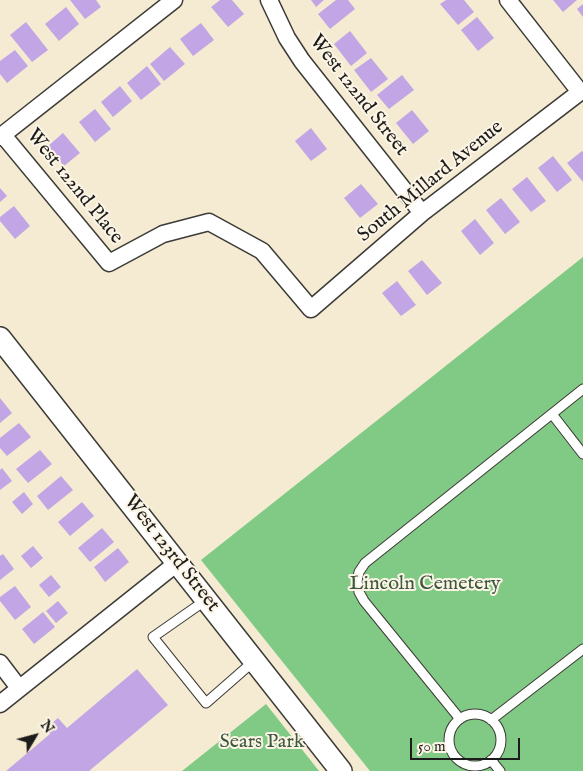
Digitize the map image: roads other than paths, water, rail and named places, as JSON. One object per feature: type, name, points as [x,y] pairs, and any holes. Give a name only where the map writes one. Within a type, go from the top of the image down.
[{"type":"street","points":[[2,136],[174,0]]},
{"type":"street","name":"West 122nd Street","points":[[269,0],[287,38],[302,61],[422,213]]},
{"type":"street","name":"South Millard Avenue","points":[[311,309],[422,213],[580,92],[508,0]]},
{"type":"street","name":"West 122nd Place","points":[[2,136],[109,263],[163,234],[209,222],[262,251],[311,309]]},
{"type":"street","name":"West 123rd Street","points":[[0,338],[341,771]]},
{"type":"street","points":[[0,704],[177,563]]},
{"type":"street","points":[[0,663],[19,688]]},
{"type":"lane","points":[[460,719],[364,601],[359,592],[357,581],[359,572],[365,563],[583,389]]},
{"type":"lane","points":[[552,414],[583,454]]},
{"type":"lane","points":[[207,600],[152,637],[206,703],[254,660]]},
{"type":"lane","points":[[491,720],[583,649]]},
{"type":"lane","points":[[476,714],[491,720],[497,727],[500,735],[500,744],[492,760],[484,765],[467,765],[459,761],[454,755],[450,748],[450,732],[460,719],[476,714]]},
{"type":"lane","points":[[492,760],[500,771]]},
{"type":"park label","name":"Lincoln Cemetery","points":[[425,585]]},
{"type":"park label","name":"Sears Park","points":[[262,743]]}]
